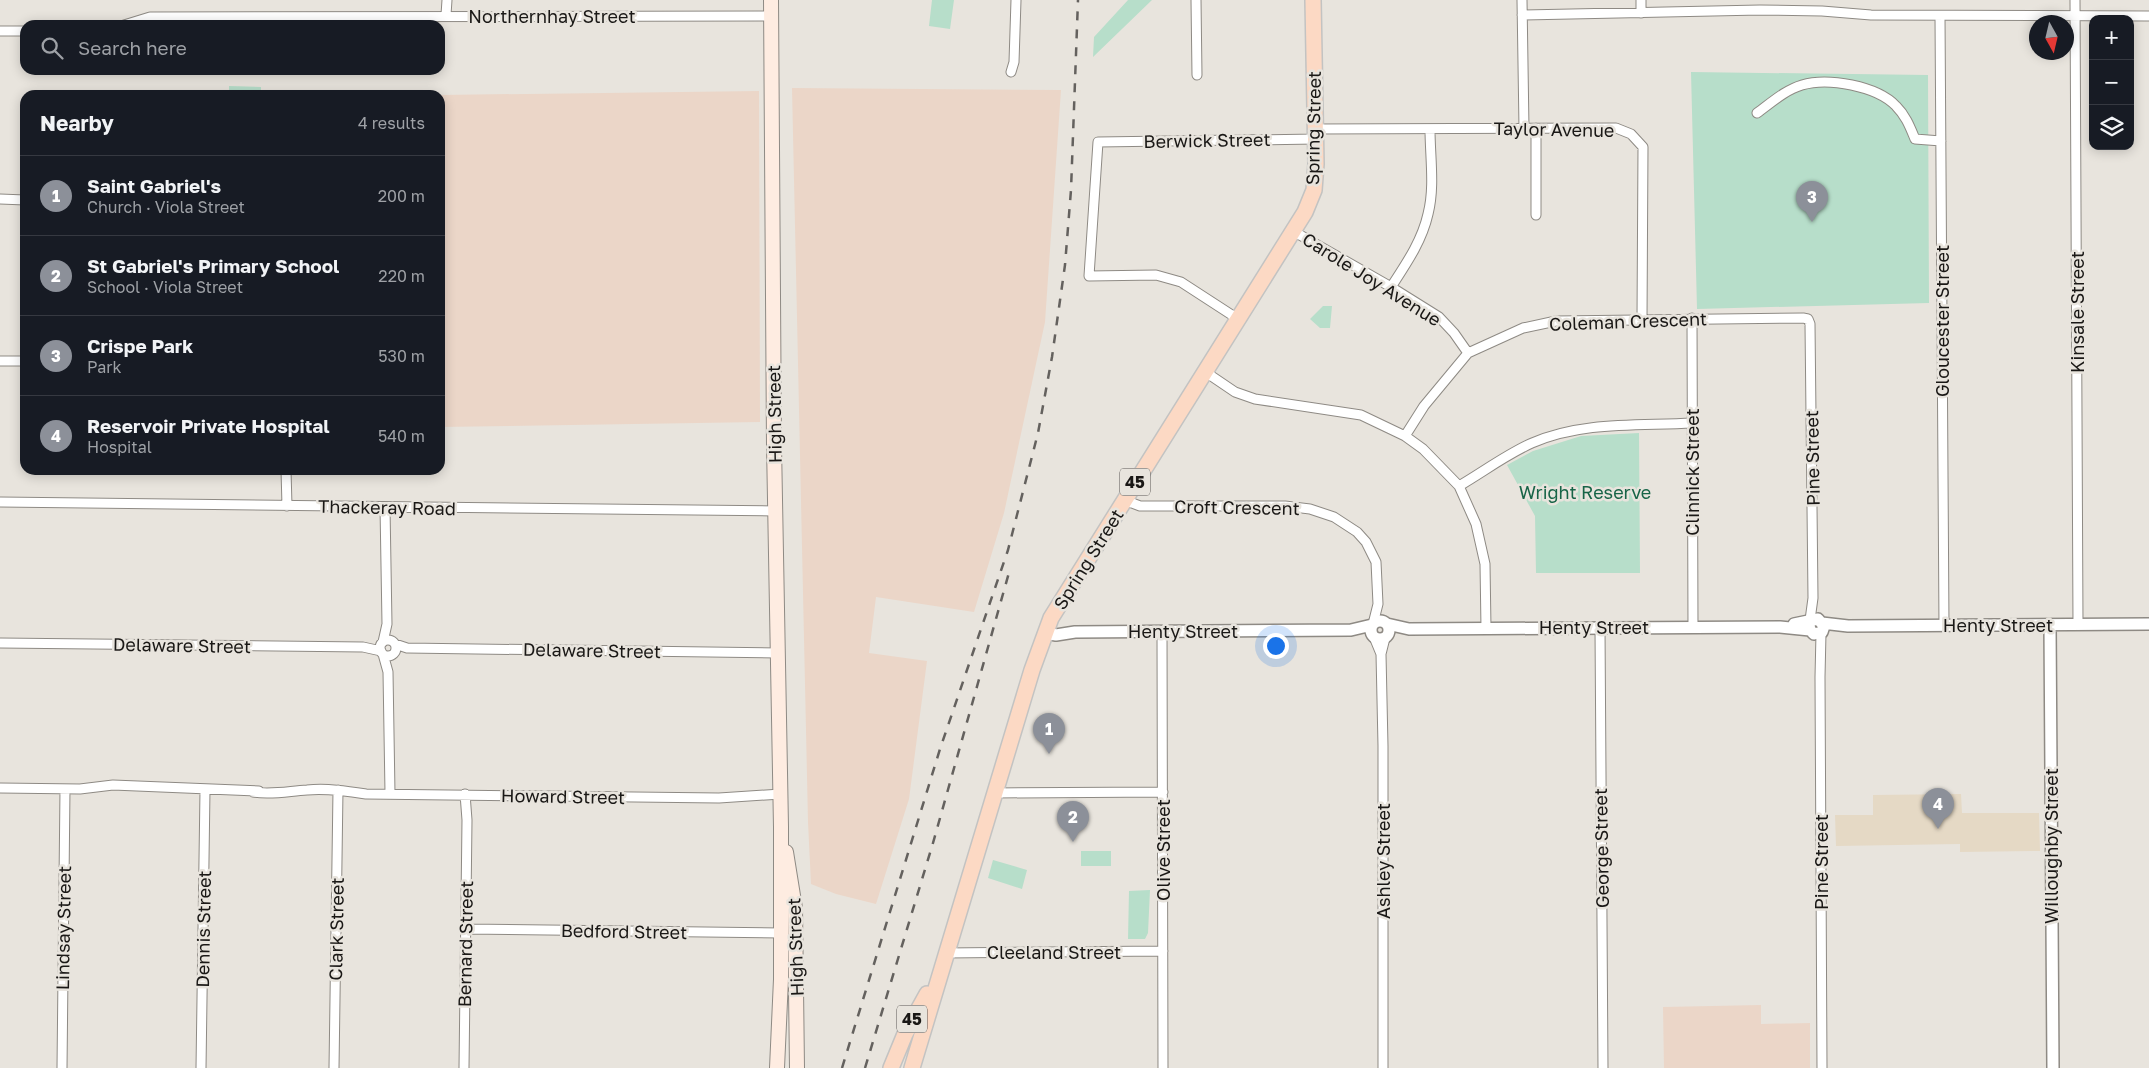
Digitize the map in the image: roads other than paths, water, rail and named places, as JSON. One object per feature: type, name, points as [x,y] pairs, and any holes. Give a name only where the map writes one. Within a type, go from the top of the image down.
[{"type":"main road","name":"High Street","points":[[770,0],[775,511],[781,797],[787,896],[796,931],[797,1068]]},
{"type":"main road","name":"Spring Street","points":[[891,1068],[918,1022],[940,974],[1047,627],[1204,371],[1305,212],[1314,190],[1316,134],[1313,0]]},
{"type":"main road","name":"High Street","points":[[777,1068],[781,933],[787,896]]},
{"type":"main road","name":"Spring Street","points":[[912,1068],[918,1022]]},
{"type":"street","points":[[446,0],[446,15]]},
{"type":"street","points":[[1011,72],[1014,62],[1016,0]]},
{"type":"street","points":[[1196,0],[1197,75]]},
{"type":"street","points":[[1522,0],[1524,128]]},
{"type":"street","points":[[1641,0],[1641,14]]},
{"type":"street","points":[[1760,0],[1760,10]]},
{"type":"street","name":"Kinsale Street","points":[[2075,0],[2078,625]]},
{"type":"street","points":[[1522,15],[1760,10],[1822,11],[1871,15],[2149,16]]},
{"type":"street","name":"Northernhay Street","points":[[140,20],[150,17],[446,15],[464,17],[771,16]]},
{"type":"street","name":"Gloucester Street","points":[[1940,16],[1944,626]]},
{"type":"street","points":[[0,31],[20,31]]},
{"type":"street","points":[[1757,113],[1784,93],[1802,85],[1821,81],[1844,84],[1866,88],[1895,105],[1908,120],[1915,139],[1941,141]]},
{"type":"street","name":"Taylor Avenue","points":[[1316,134],[1430,129],[1524,128],[1616,128],[1631,134],[1643,147],[1642,320]]},
{"type":"street","points":[[1536,128],[1536,215]]},
{"type":"street","points":[[1391,287],[1417,246],[1428,215],[1431,188],[1430,129]]},
{"type":"street","name":"Berwick Street","points":[[1238,319],[1181,282],[1156,276],[1089,276],[1098,142],[1316,134]]},
{"type":"street","points":[[0,199],[20,200]]},
{"type":"street","name":"Carole Joy Avenue","points":[[1293,231],[1439,317],[1454,333],[1468,353]]},
{"type":"street","name":"Coleman Crescent","points":[[1405,436],[1424,406],[1468,353],[1523,328],[1556,321],[1692,318],[1808,319]]},
{"type":"street","name":"Clinnick Street","points":[[1692,318],[1693,626]]},
{"type":"street","name":"Pine Street","points":[[1808,319],[1810,324],[1813,598],[1820,657],[1822,1068]]},
{"type":"street","points":[[0,360],[20,361]]},
{"type":"street","points":[[1204,371],[1235,392],[1255,399],[1361,415],[1405,436],[1424,449],[1459,486],[1476,524],[1485,564],[1486,628]]},
{"type":"street","points":[[1459,486],[1532,443],[1576,430],[1621,425],[1692,423]]},
{"type":"street","points":[[286,475],[287,506]]},
{"type":"street","name":"Croft Crescent","points":[[1124,500],[1140,506],[1299,506],[1334,517],[1358,532],[1371,550],[1376,562],[1379,630]]},
{"type":"street","name":"Thackeray Road","points":[[0,502],[775,511]]},
{"type":"street","points":[[385,507],[390,793]]},
{"type":"street","name":"Henty Street","points":[[1047,627],[1059,627],[1075,632],[2149,624]]},
{"type":"street","name":"Willoughby Street","points":[[2050,625],[2053,1068]]},
{"type":"street","name":"George Street","points":[[1600,628],[1603,1068]]},
{"type":"street","name":"Ashley Street","points":[[1379,630],[1381,654],[1384,1068]]},
{"type":"street","name":"Olive Street","points":[[1162,631],[1163,1068]]},
{"type":"street","name":"Delaware Street","points":[[0,643],[778,653]]},
{"type":"street","name":"Howard Street","points":[[0,788],[80,789],[113,785],[253,792],[291,787],[307,790],[357,788],[379,793],[747,797],[755,800],[781,797]]},
{"type":"street","name":"Lindsay Street","points":[[62,1068],[65,789]]},
{"type":"street","name":"Dennis Street","points":[[201,1068],[205,790]]},
{"type":"street","name":"Clark Street","points":[[334,1068],[338,790]]},
{"type":"street","points":[[995,793],[1163,792]]},
{"type":"street","name":"Bernard Street","points":[[464,1068],[468,794]]},
{"type":"street","name":"Bedford Street","points":[[466,929],[781,933]]},
{"type":"street","name":"Cleeland Street","points":[[946,953],[1163,951]]},
{"type":"railway","points":[[842,1068],[940,749],[1008,550],[1038,433],[1052,357],[1065,265],[1071,190],[1078,0]]},
{"type":"railway","points":[[865,1068],[933,843],[1010,569]]},
{"type":"place","name":"Crispe Park","points":[[1812,222]]},
{"type":"place","name":"Saint Gabriel's","points":[[1049,754]]},
{"type":"place","name":"Reservoir Private Hospital","points":[[1938,829]]},
{"type":"place","name":"St Gabriel's Primary School","points":[[1073,842]]},
{"type":"park label","name":"Wright Reserve","points":[[1585,492]]}]
